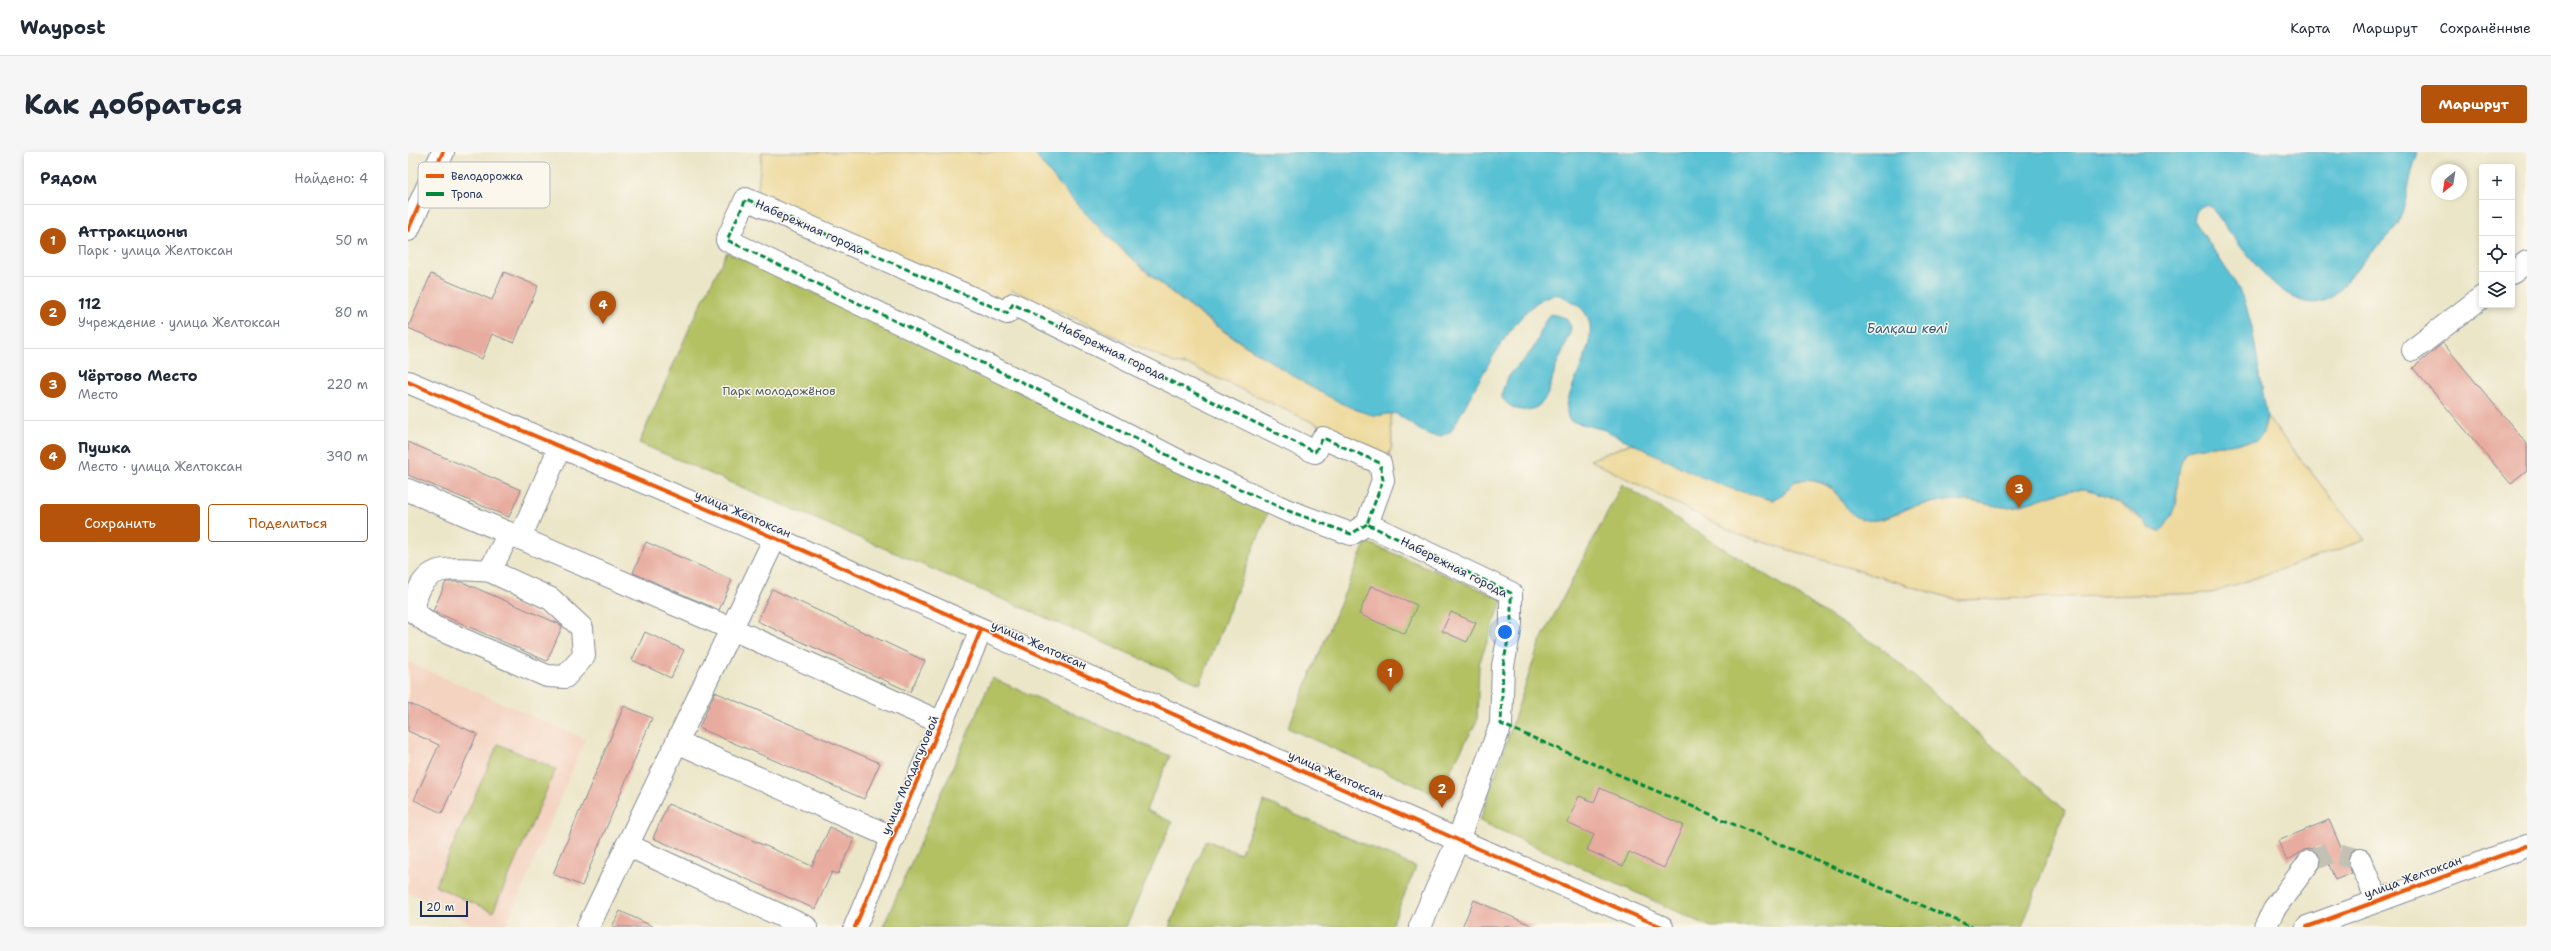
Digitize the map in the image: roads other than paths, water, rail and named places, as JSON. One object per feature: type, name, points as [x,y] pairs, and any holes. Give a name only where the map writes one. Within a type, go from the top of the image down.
[{"type":"street","points":[[439,162],[443,152]]},
{"type":"street","name":"Набережная города","points":[[746,199],[1007,313],[1013,304],[1315,452],[1323,438],[1380,463],[1383,480],[1367,524],[1351,534],[1286,510],[1179,461],[1088,414],[727,240],[746,199]]},
{"type":"street","points":[[408,230],[418,208]]},
{"type":"street","points":[[2513,272],[2527,262]]},
{"type":"street","points":[[2413,350],[2479,299]]},
{"type":"street","name":"улица Желтоксан","points":[[408,382],[775,538],[980,630],[1458,840],[1634,921],[1662,927]]},
{"type":"street","points":[[490,571],[514,536],[560,447]]},
{"type":"street","points":[[408,490],[732,629],[942,723]]},
{"type":"street","name":"Набережная города","points":[[1367,524],[1511,593],[1511,624],[1502,666],[1501,724],[1458,840]]},
{"type":"street","points":[[588,927],[775,538]]},
{"type":"street","points":[[441,570],[490,571],[503,575],[551,599],[582,628],[584,656],[565,677],[547,676],[434,627],[415,613],[414,603],[422,583],[441,570]]},
{"type":"street","name":"улица Молдагуловой","points":[[855,927],[894,838],[980,630]]},
{"type":"street","points":[[677,742],[894,838]]},
{"type":"street","points":[[1420,927],[1458,840]]},
{"type":"street","points":[[627,845],[806,927]]},
{"type":"street","name":"улица Желтоксан","points":[[2307,927],[2527,846]]},
{"type":"street","points":[[2360,860],[2377,900]]},
{"type":"street","points":[[2265,927],[2274,909],[2309,862]]},
{"type":"water","name":"Балқаш көлі","points":[[1033,152],[2418,152],[2398,224],[2341,288],[2328,299],[2312,303],[2295,298],[2278,287],[2246,253],[2210,206],[2204,206],[2197,210],[2194,220],[2236,284],[2245,302],[2252,328],[2267,417],[2263,433],[2256,441],[2194,448],[2185,452],[2181,462],[2175,504],[2172,514],[2167,524],[2159,532],[2150,528],[2133,511],[2124,505],[2101,495],[2083,490],[2073,490],[2054,494],[2026,504],[2007,507],[1962,500],[1937,502],[1912,507],[1877,520],[1869,520],[1861,519],[1853,515],[1831,488],[1823,483],[1795,481],[1783,494],[1772,500],[1729,488],[1699,476],[1605,430],[1570,421],[1567,409],[1570,395],[1583,362],[1588,345],[1590,329],[1586,314],[1573,302],[1558,295],[1553,295],[1538,301],[1524,314],[1509,332],[1451,431],[1444,435],[1429,435],[1422,432],[1397,414],[1373,415],[1362,412],[1338,401],[1281,368],[1212,322],[1147,271],[1116,244],[1059,184]]},
{"type":"water","points":[[1551,314],[1566,318],[1571,327],[1570,332],[1556,367],[1551,386],[1544,400],[1533,409],[1520,410],[1507,404],[1502,398],[1505,382],[1534,347],[1545,321]]},
{"type":"tunnel","points":[[2309,862],[2331,852],[2360,860]]},
{"type":"place","name":"Пушка","points":[[603,324]]},
{"type":"place","name":"Чёртово Место","points":[[2019,508]]},
{"type":"place","name":"Аттракционы","points":[[1390,692]]},
{"type":"place","name":"112","points":[[1442,808]]},
{"type":"park label","name":"Парк молодожёнов","points":[[779,391]]}]
